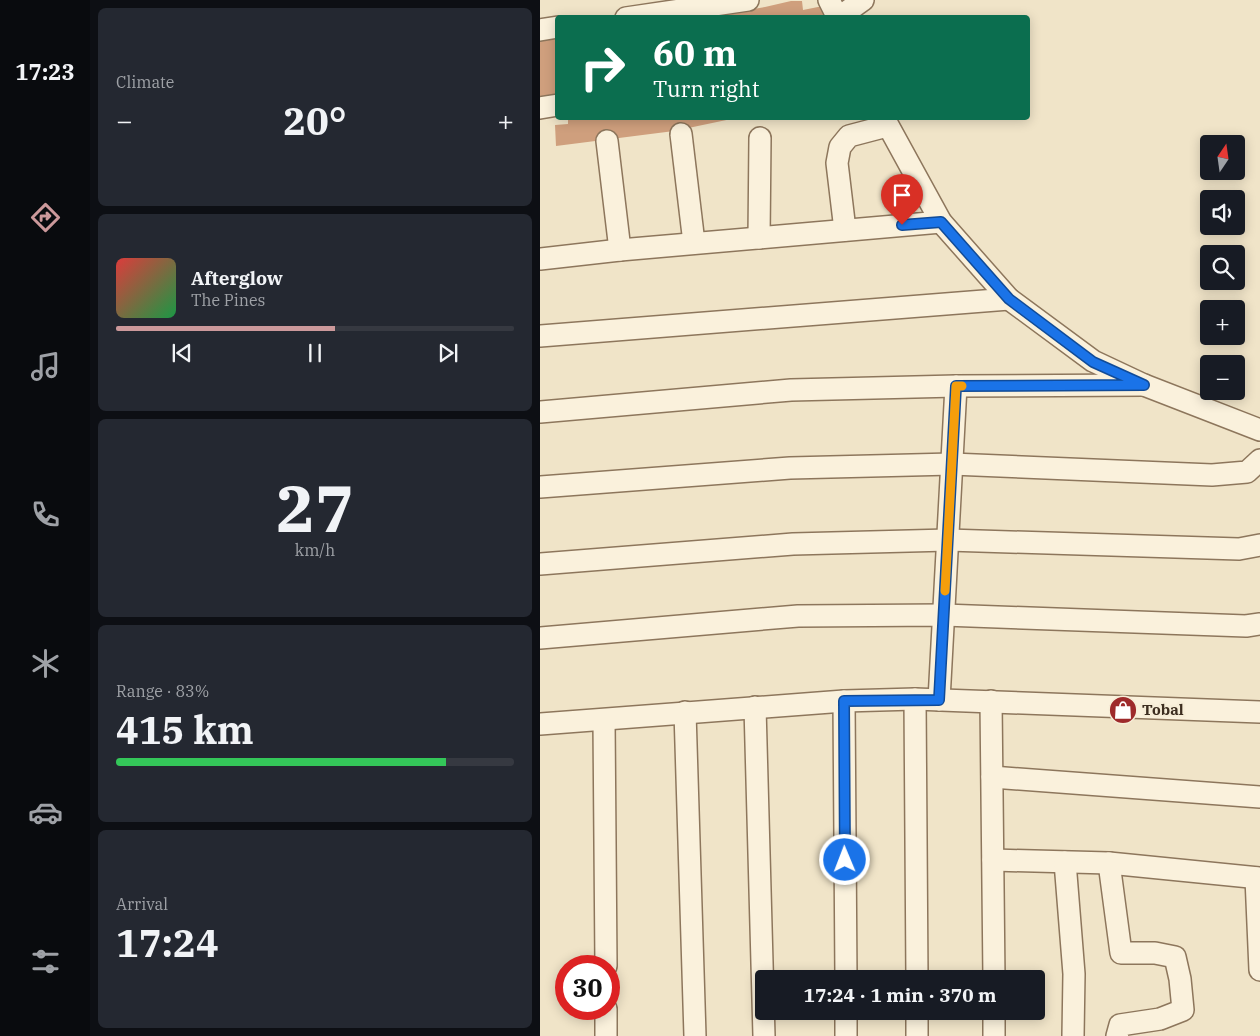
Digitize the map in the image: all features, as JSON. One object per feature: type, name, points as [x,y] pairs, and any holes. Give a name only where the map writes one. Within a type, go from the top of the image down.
[{"type":"street","points":[[646,15],[748,0]]},
{"type":"street","points":[[829,0],[836,15]]},
{"type":"street","points":[[842,15],[863,0]]},
{"type":"street","points":[[540,30],[555,28]]},
{"type":"street","points":[[540,108],[555,106]]},
{"type":"street","points":[[845,230],[837,163],[840,147],[849,136],[886,122],[941,222],[1009,299],[1093,362],[1144,385],[1260,430]]},
{"type":"street","points":[[681,134],[694,243]]},
{"type":"street","points":[[759,238],[760,138]]},
{"type":"street","points":[[607,141],[620,250]]},
{"type":"street","points":[[540,259],[694,243],[941,222]]},
{"type":"street","points":[[540,336],[1009,299]]},
{"type":"street","points":[[540,412],[791,390],[956,386],[1144,385]]},
{"type":"street","points":[[939,700],[956,386]]},
{"type":"street","points":[[540,487],[790,468],[952,464],[1212,475],[1247,472],[1260,460]]},
{"type":"street","points":[[540,564],[793,544],[948,540],[1239,549],[1260,545]]},
{"type":"street","points":[[540,638],[798,616],[944,615],[1246,626],[1260,624]]},
{"type":"street","points":[[915,699],[917,970]]},
{"type":"street","points":[[540,724],[844,701],[915,699],[1260,712]]},
{"type":"street","points":[[844,701],[846,970]]},
{"type":"street","points":[[992,701],[994,970]]},
{"type":"street","points":[[755,707],[764,1036]]},
{"type":"street","points":[[685,712],[696,1036]]},
{"type":"street","points":[[604,720],[606,955]]},
{"type":"street","points":[[992,777],[1260,797]]},
{"type":"street","points":[[993,860],[1109,863],[1258,878],[1260,970]]},
{"type":"street","points":[[1065,862],[1074,974],[1073,1036]]},
{"type":"street","points":[[1109,863],[1121,954],[1155,953],[1175,957],[1180,979],[1183,1010],[1160,1019],[1120,1025],[1117,1036]]},
{"type":"street","points":[[606,1020],[606,1036]]},
{"type":"street","points":[[846,1020],[846,1036]]},
{"type":"street","points":[[917,1020],[918,1036]]},
{"type":"street","points":[[994,1020],[994,1036]]},
{"type":"building","points":[[791,1],[802,1],[803,10],[828,5],[830,15],[718,15]]},
{"type":"building","points":[[555,38],[555,100],[540,102],[540,40]]},
{"type":"building","points":[[568,120],[726,120],[674,131],[556,146],[555,125],[568,124]]},
{"type":"slow traffic","points":[[945,591],[956,386],[962,386]]},
{"type":"place","name":"Tobal","points":[[1123,710]]},
{"type":"route","points":[[845,860],[844,701],[939,700],[956,386],[1144,385],[1093,362],[1009,299],[941,222],[902,225]]}]
